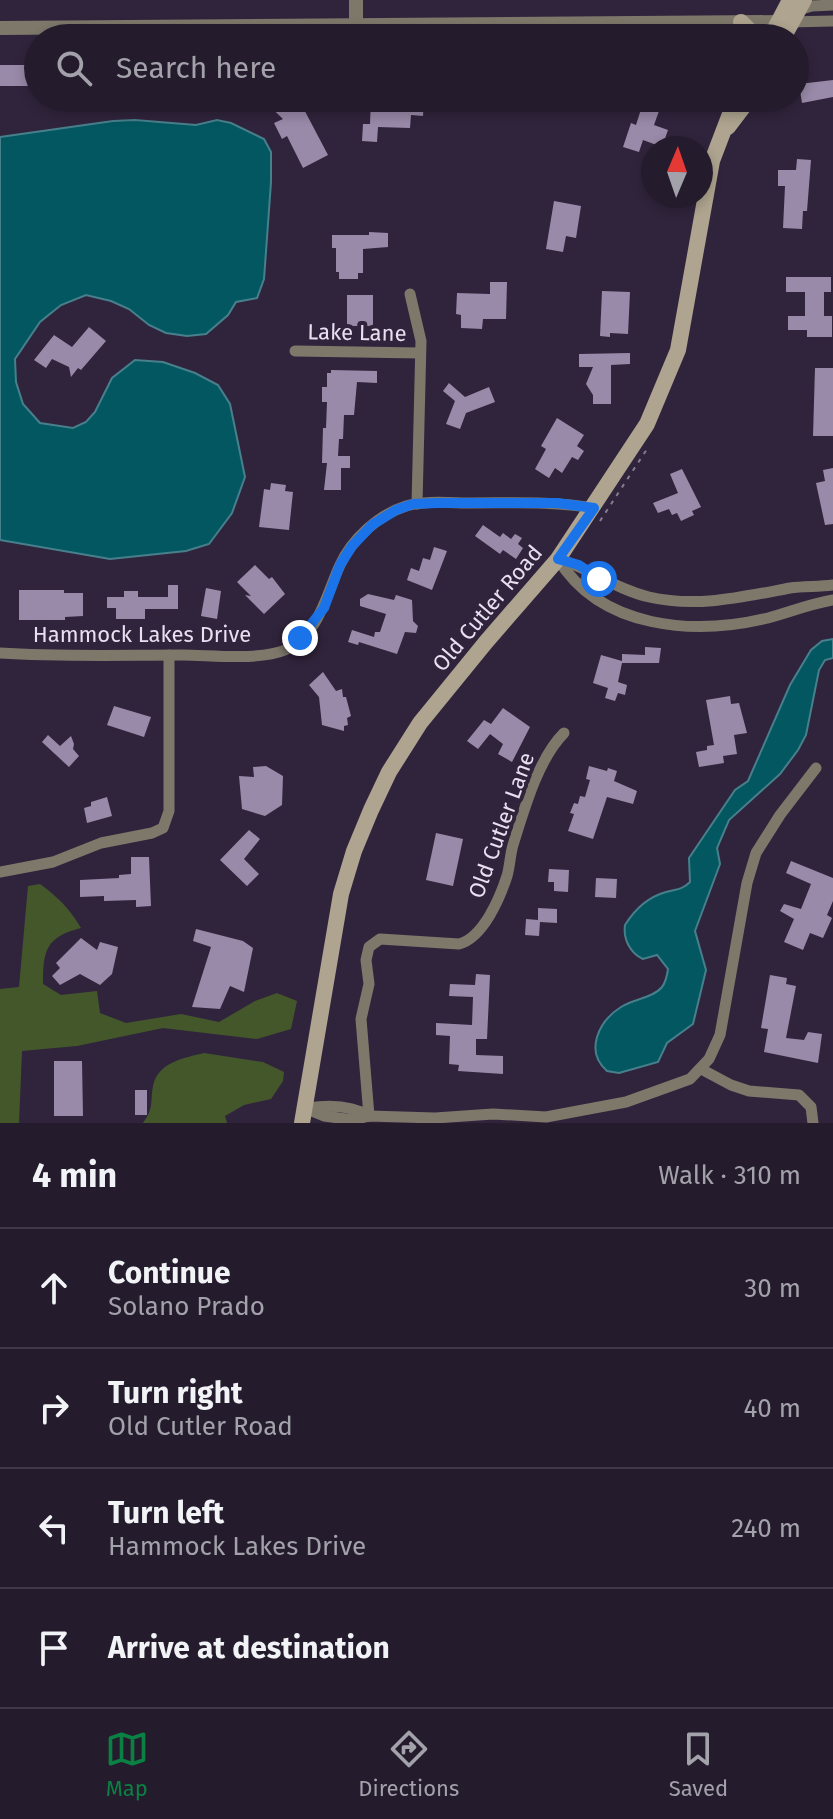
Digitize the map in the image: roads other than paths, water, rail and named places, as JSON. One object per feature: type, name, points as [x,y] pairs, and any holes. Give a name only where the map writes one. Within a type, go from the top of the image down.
[{"type":"main road","name":"Old Cutler Road","points":[[303,1116],[341,894],[371,810],[389,772],[420,723],[558,559],[647,424],[678,350],[712,161],[732,112]]},
{"type":"main road","name":"Old Cutler Road","points":[[727,128],[741,112]]},
{"type":"street","points":[[356,0],[356,24]]},
{"type":"street","points":[[484,24],[741,22],[833,5]]},
{"type":"street","points":[[791,15],[833,21]]},
{"type":"street","points":[[0,28],[24,28]]},
{"type":"street","points":[[410,294],[421,341],[417,504]]},
{"type":"street","name":"Lake Lane","points":[[295,351],[420,353]]},
{"type":"street","name":"Hammock Lakes Drive","points":[[0,653],[259,655],[288,648],[319,616],[340,565],[361,535],[388,514],[417,504],[557,503],[594,508]]},
{"type":"street","points":[[558,559],[579,565],[618,588],[663,600],[690,603],[722,601],[795,587],[833,585]]},
{"type":"street","points":[[558,559],[570,578],[618,612],[646,622],[724,625],[765,619],[806,605],[833,600]]},
{"type":"street","points":[[688,625],[690,603]]},
{"type":"street","points":[[0,872],[53,862],[101,843],[163,828],[169,811],[169,655]]},
{"type":"street","name":"Old Cutler Lane","points":[[369,1116],[361,1019],[369,984],[366,960],[369,947],[380,939],[459,944],[478,933],[505,879],[513,845],[543,764],[552,745],[564,733]]},
{"type":"street","points":[[303,1116],[353,1120],[369,1116],[555,1116],[638,1099],[681,1084],[701,1069],[714,1051],[720,1035],[752,863],[780,815],[816,768]]},
{"type":"street","points":[[701,1069],[749,1091],[799,1095],[811,1107],[813,1123]]}]
